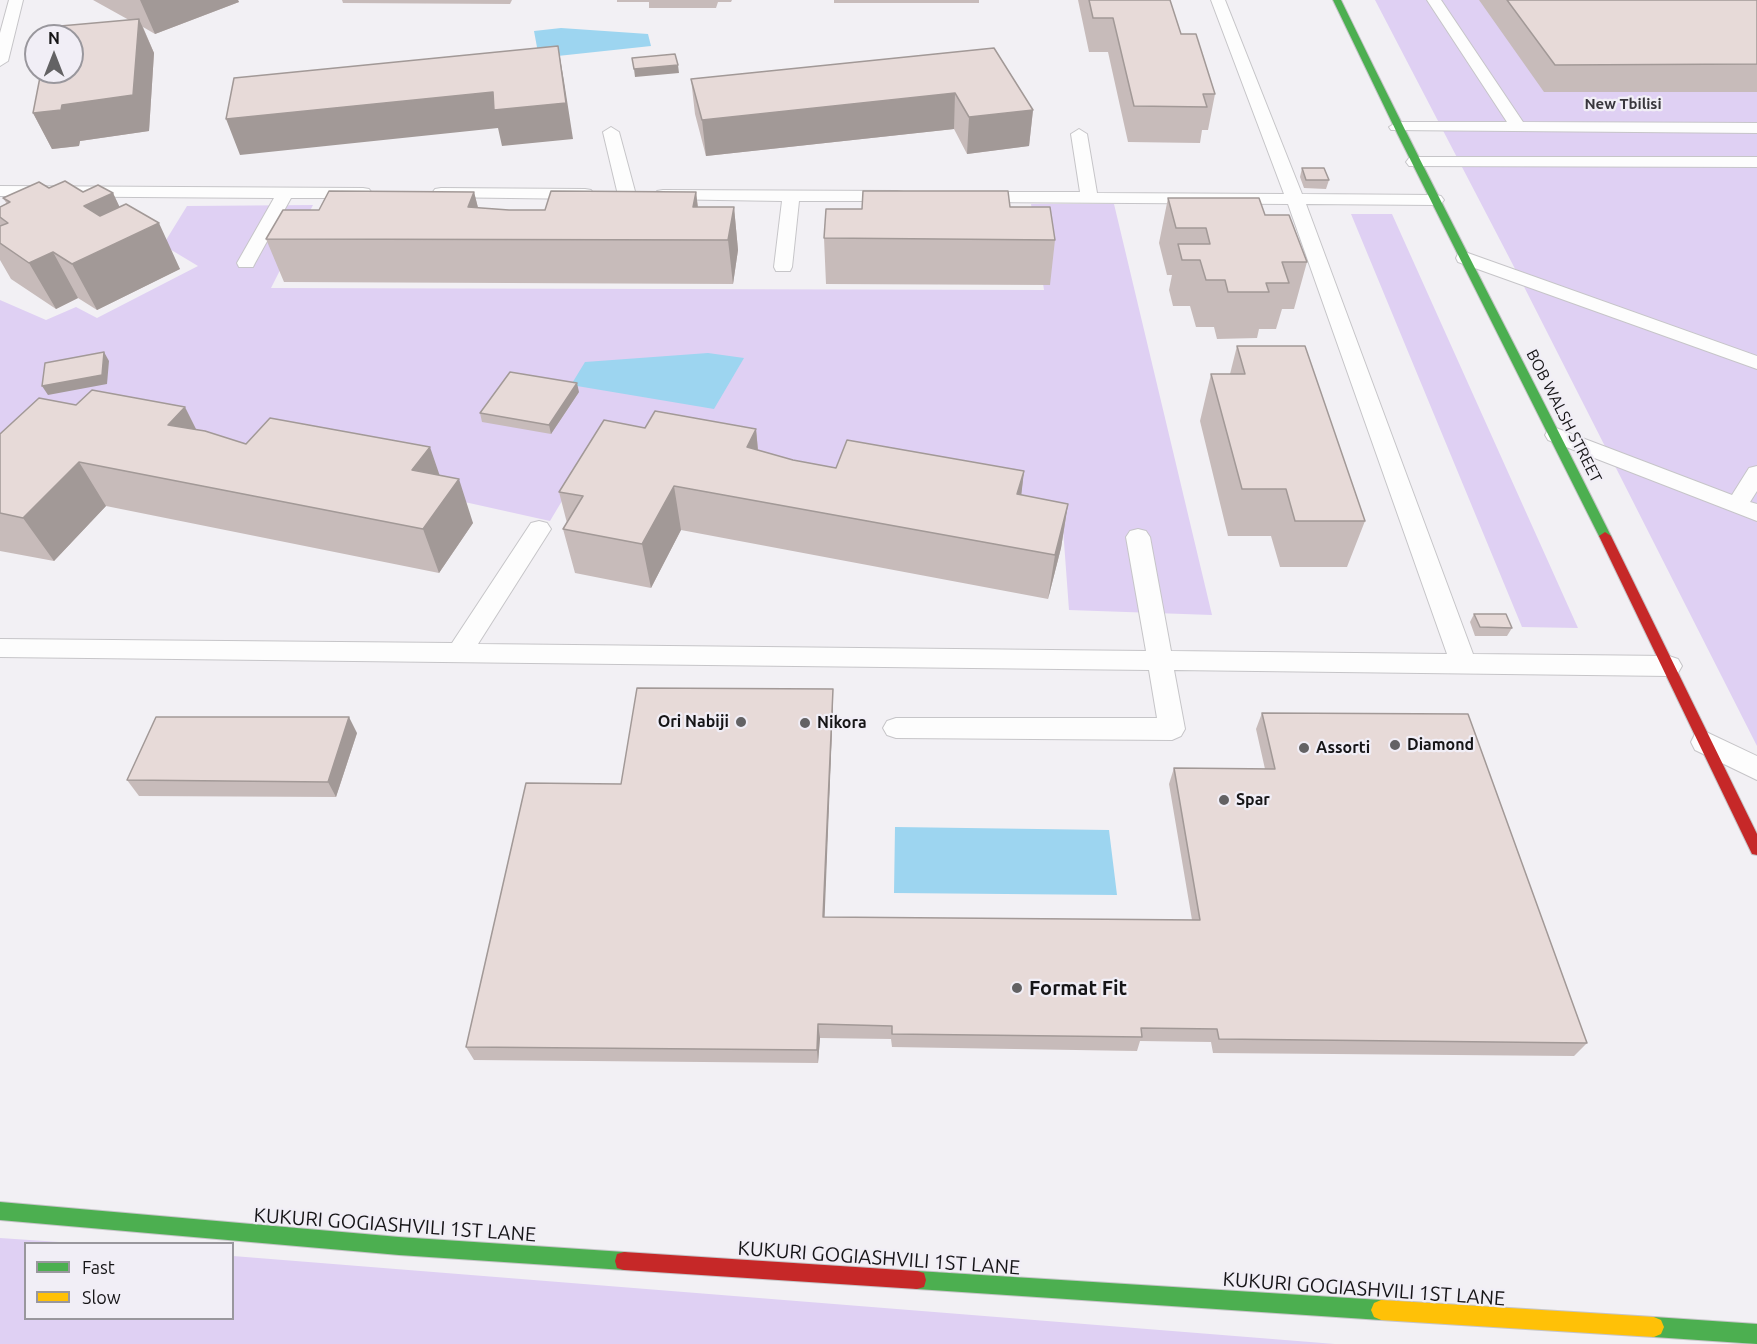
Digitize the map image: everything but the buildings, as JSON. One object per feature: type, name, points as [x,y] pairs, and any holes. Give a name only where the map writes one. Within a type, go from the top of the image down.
[{"type":"street","name":"BOB WALSH STREET","points":[[1337,0],[1397,127],[1556,435],[1757,849]]},
{"type":"street","name":"KUKURI GOGIASHVILI 1ST LANE","points":[[0,1211],[399,1246],[1757,1334]]},
{"type":"lane","points":[[0,61],[16,0]]},
{"type":"lane","points":[[1218,0],[1295,199],[1464,665]]},
{"type":"lane","points":[[1434,0],[1519,128]]},
{"type":"lane","points":[[1397,127],[1757,128]]},
{"type":"lane","points":[[612,132],[627,195]]},
{"type":"lane","points":[[1078,134],[1089,197]]},
{"type":"lane","points":[[1415,162],[1757,162]]},
{"type":"lane","points":[[0,191],[378,193]]},
{"type":"lane","points":[[246,263],[286,192]]},
{"type":"lane","points":[[426,193],[912,196]]},
{"type":"lane","points":[[783,267],[791,195]]},
{"type":"lane","points":[[957,196],[1435,200]]},
{"type":"lane","points":[[1465,258],[1757,363]]},
{"type":"lane","points":[[1556,435],[1747,508],[1757,472]]},
{"type":"lane","points":[[460,652],[539,529]]},
{"type":"lane","points":[[896,728],[1172,729],[1138,537]]},
{"type":"lane","points":[[0,648],[1669,666]]},
{"type":"lane","points":[[1704,742],[1757,769]]},
{"type":"shaded area","points":[[1375,0],[1757,0],[1757,746],[1512,263]]},
{"type":"shaded area","points":[[1031,204],[1114,204],[1212,615],[1069,610],[1062,515],[605,429],[550,521],[96,420],[0,441],[0,300],[46,320],[76,307],[97,318],[198,266],[163,245],[187,206],[313,205],[271,288],[1044,290]]},
{"type":"shaded area","points":[[1351,214],[1392,214],[1578,628],[1522,627]]},
{"type":"shaded area","points":[[0,1238],[59,1242],[24,1242],[24,1320],[234,1320],[234,1256],[1335,1344],[0,1344]]},
{"type":"water","points":[[561,28],[648,34],[651,46],[539,58],[534,31]]},
{"type":"water","points":[[708,353],[744,358],[714,409],[571,385],[585,362]]},
{"type":"water","points":[[895,827],[1109,830],[1117,895],[894,893]]},
{"type":"traffic: fast","points":[[1337,0],[1402,135],[1605,536]]},
{"type":"traffic: fast","points":[[0,1211],[399,1246],[624,1261]]},
{"type":"traffic: fast","points":[[917,1280],[1381,1310]]},
{"type":"traffic: fast","points":[[1654,1327],[1757,1334]]},
{"type":"traffic: slow","points":[[1381,1310],[1654,1327]]},
{"type":"traffic: jam","points":[[1605,536],[1757,849]]},
{"type":"traffic: jam","points":[[624,1261],[917,1280]]},
{"type":"place","name":"Ori Nabiji","points":[[741,722]]},
{"type":"place","name":"Nikora","points":[[805,723]]},
{"type":"place","name":"Diamond","points":[[1395,745]]},
{"type":"place","name":"Assorti","points":[[1304,748]]},
{"type":"place","name":"Spar","points":[[1224,800]]},
{"type":"place","name":"Format Fit","points":[[1017,988]]},
{"type":"district","name":"New Tbilisi","points":[[1623,104]]}]
